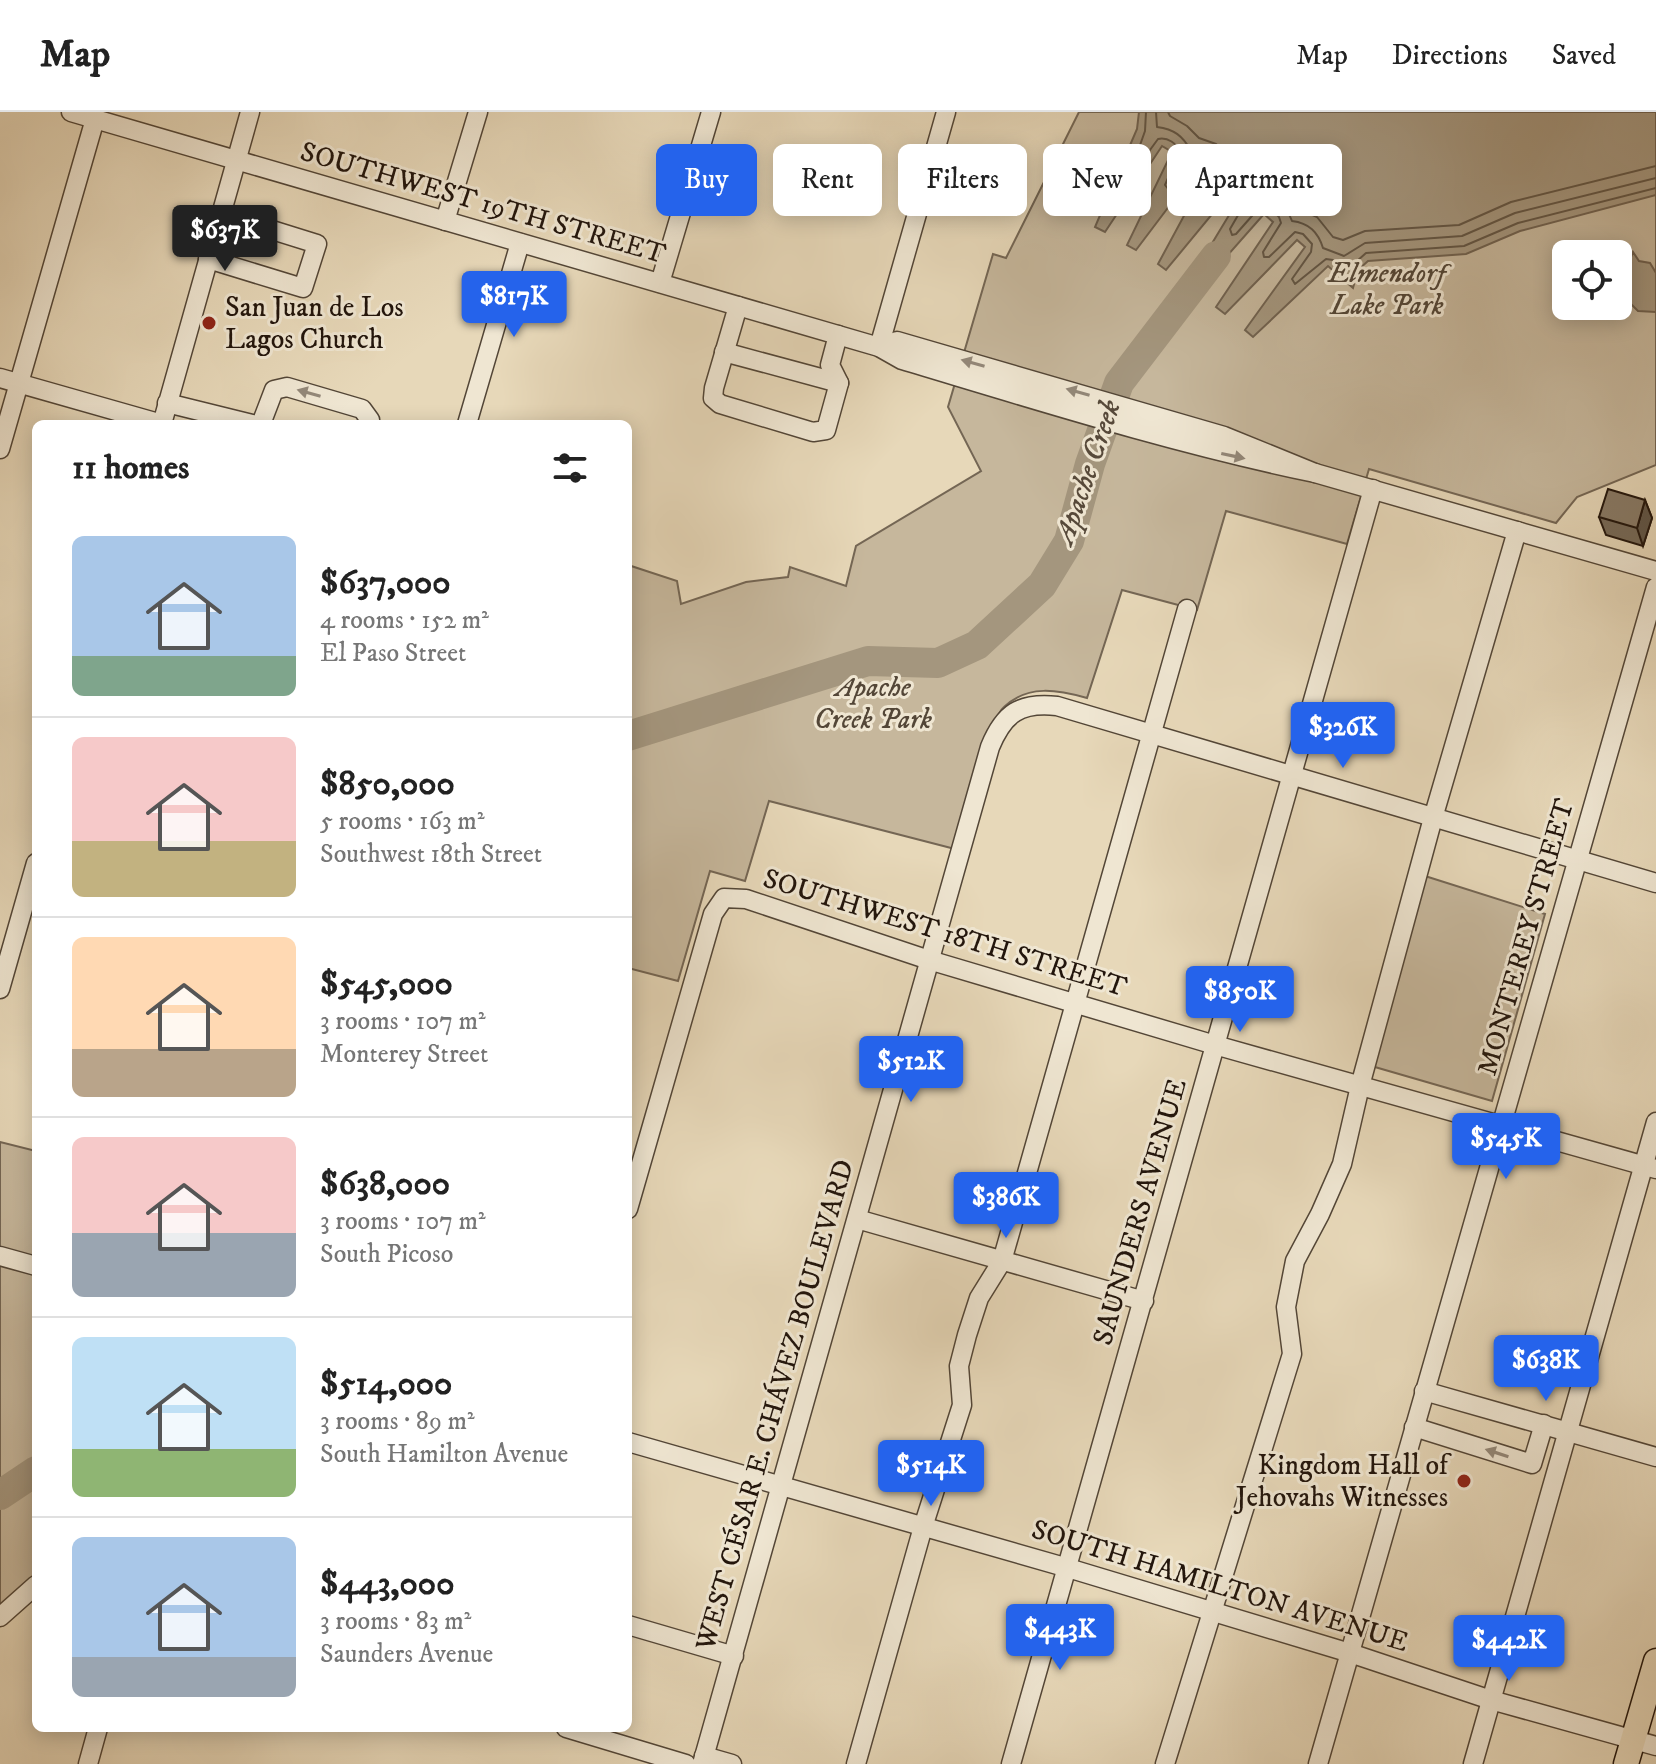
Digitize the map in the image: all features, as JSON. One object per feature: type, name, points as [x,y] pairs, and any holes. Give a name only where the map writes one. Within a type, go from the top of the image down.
[{"type":"main road","points":[[1626,1764],[1645,1743],[1656,1661]]},
{"type":"street","name":"SOUTHWEST 19TH STREET","points":[[71,112],[879,347],[902,360],[1161,417],[1224,436],[1315,473]]},
{"type":"street","points":[[163,420],[250,112]]},
{"type":"street","points":[[445,221],[478,112]]},
{"type":"street","points":[[660,283],[711,112]]},
{"type":"street","points":[[879,347],[946,112]]},
{"type":"street","points":[[0,449],[95,119]]},
{"type":"street","points":[[208,259],[303,288],[317,244],[256,225],[215,233]]},
{"type":"street","points":[[468,420],[520,243]]},
{"type":"street","points":[[738,306],[713,398],[720,404],[813,432],[826,430],[839,383],[830,365],[838,335]]},
{"type":"street","points":[[724,352],[839,383]]},
{"type":"street","points":[[0,378],[148,420]]},
{"type":"street","points":[[263,420],[274,390],[287,387],[362,409],[370,420]]},
{"type":"street","name":"SOUTHWEST 19TH STREET","points":[[1046,392],[1158,436],[1315,473],[1656,571]]},
{"type":"street","points":[[167,403],[236,420]]},
{"type":"street","name":"SAUNDERS AVENUE","points":[[1011,1764],[1373,489]]},
{"type":"street","points":[[1165,1764],[1292,1354],[1286,1307],[1295,1261],[1342,1164],[1360,1086],[1433,818],[1517,531]]},
{"type":"street","name":"MONTEREY STREET","points":[[1318,1764],[1656,587]]},
{"type":"street","points":[[856,1764],[923,1527],[962,1405],[959,1366],[967,1335],[979,1298],[1002,1261],[1187,609]]},
{"type":"street","name":"WEST CÉSAR E. CHÁVEZ BOULEVARD","points":[[703,1760],[783,1488],[990,747],[1003,721],[1027,706],[1057,706],[1152,735]]},
{"type":"street","points":[[1152,735],[1656,883]]},
{"type":"street","points":[[0,989],[7,938],[32,873]]},
{"type":"street","name":"SOUTHWEST 18TH STREET","points":[[632,1195],[713,914],[724,898],[746,899],[929,960],[1215,1045],[1650,1167]]},
{"type":"street","points":[[1473,1764],[1567,1431],[1650,1167],[1656,1122]]},
{"type":"street","points":[[857,1219],[1144,1301]]},
{"type":"street","points":[[0,1256],[32,1265]]},
{"type":"street","points":[[1424,1391],[1656,1457]]},
{"type":"street","points":[[1414,1427],[1532,1464],[1544,1424]]},
{"type":"street","name":"SOUTH HAMILTON AVENUE","points":[[632,1443],[1068,1568],[1350,1653],[1491,1700],[1645,1743]]},
{"type":"street","points":[[0,1617],[32,1589]]},
{"type":"street","points":[[632,1626],[734,1656]]},
{"type":"street","points":[[88,1764],[97,1732]]},
{"type":"street","points":[[579,1732],[686,1764]]},
{"type":"street","points":[[703,1760],[732,1764]]},
{"type":"green space","points":[[1079,112],[1656,112],[1656,465],[1577,497],[1556,523],[1369,469],[1347,544],[1226,511],[1197,610],[1122,590],[1087,698],[1054,691],[1033,692],[1004,707],[984,751],[955,849],[769,801],[745,881],[710,871],[678,981],[632,969],[632,566],[677,581],[681,604],[746,582],[788,577],[790,567],[846,586],[856,546],[981,471],[948,407],[993,254],[1006,258],[1043,184],[1043,216],[1151,216],[1151,144],[1063,144]]},
{"type":"green space","points":[[1425,876],[1545,914],[1492,1101],[1368,1065]]},
{"type":"green space","points":[[0,1142],[32,1150],[32,1578],[0,1607]]},
{"type":"water","points":[[1139,112],[1656,112],[1656,195],[1520,231],[1466,254],[1368,261],[1358,270],[1353,288],[1328,266],[1253,337],[1245,330],[1305,247],[1297,240],[1225,314],[1216,307],[1273,222],[1266,216],[1342,216],[1342,144],[1167,144],[1167,149],[1162,146],[1151,163],[1151,144],[1131,144]]},
{"type":"water","points":[[1167,162],[1167,209],[1136,250],[1127,245],[1141,216],[1151,216],[1151,195]]},
{"type":"water","points":[[1100,216],[1116,216],[1105,232],[1095,227]]},
{"type":"water","points":[[1184,216],[1211,216],[1166,270],[1158,264]]},
{"type":"water","points":[[1229,216],[1262,216],[1197,290],[1188,283]]},
{"type":"water","points":[[1633,252],[1639,261],[1650,263],[1656,273],[1656,312],[1638,311],[1632,305]]},
{"type":"building","points":[[1608,489],[1645,500],[1637,528],[1599,517]]},
{"type":"waterway","name":"Apache Creek","points":[[632,735],[868,661],[938,663],[977,645],[1042,585],[1069,541],[1090,464],[1119,383],[1216,256]]},
{"type":"waterway","name":"Apache Creek","points":[[0,1495],[32,1474]]},
{"type":"place","name":"San Juan de Los Lagos Church","points":[[209,323]]},
{"type":"place","name":"Kingdom Hall of Jehovahs Witnesses","points":[[1464,1481]]},
{"type":"park label","name":"Elmendorf Lake Park","points":[[1387,289]]},
{"type":"park label","name":"Apache Creek Park","points":[[873,703]]}]
